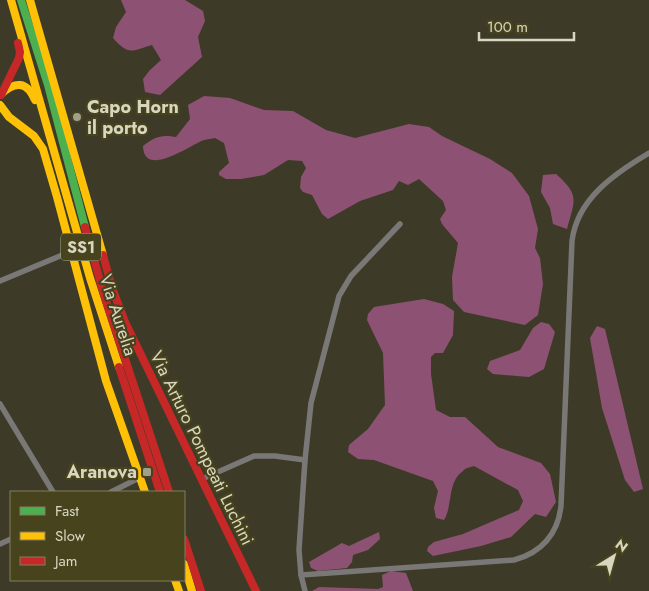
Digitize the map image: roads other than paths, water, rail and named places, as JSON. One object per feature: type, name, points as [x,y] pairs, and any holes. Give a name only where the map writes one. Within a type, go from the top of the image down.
[{"type":"main road","points":[[0,96],[20,54],[10,0]]},
{"type":"main road","name":"Via Aurelia","points":[[10,0],[90,278],[160,491]]},
{"type":"main road","name":"Via Aurelia","points":[[21,0],[48,85],[71,179],[104,294],[169,491]]},
{"type":"main road","name":"Via Arturo Pompeati Luchini","points":[[30,0],[70,132],[112,288],[134,343],[256,591]]},
{"type":"main road","points":[[0,96],[9,87],[16,85],[24,85],[30,89],[43,126],[52,142]]},
{"type":"main road","points":[[0,105],[6,115],[32,133],[42,145],[72,251],[102,370],[145,491]]},
{"type":"main road","points":[[185,541],[201,591]]},
{"type":"main road","points":[[185,567],[192,591]]},
{"type":"street","points":[[301,575],[514,560],[532,553],[548,541],[555,529],[561,506],[572,250],[575,224],[584,205],[597,190],[649,153]]},
{"type":"street","points":[[305,591],[298,550],[311,403],[340,292],[351,276],[400,224]]},
{"type":"street","points":[[0,281],[72,251]]},
{"type":"street","points":[[0,404],[52,491]]},
{"type":"street","points":[[202,479],[254,456],[305,460]]},
{"type":"street","points":[[113,491],[139,478]]},
{"type":"place","name":"Capo Horn il porto","points":[[77,117]]},
{"type":"place","name":"Aranova","points":[[147,472]]}]
